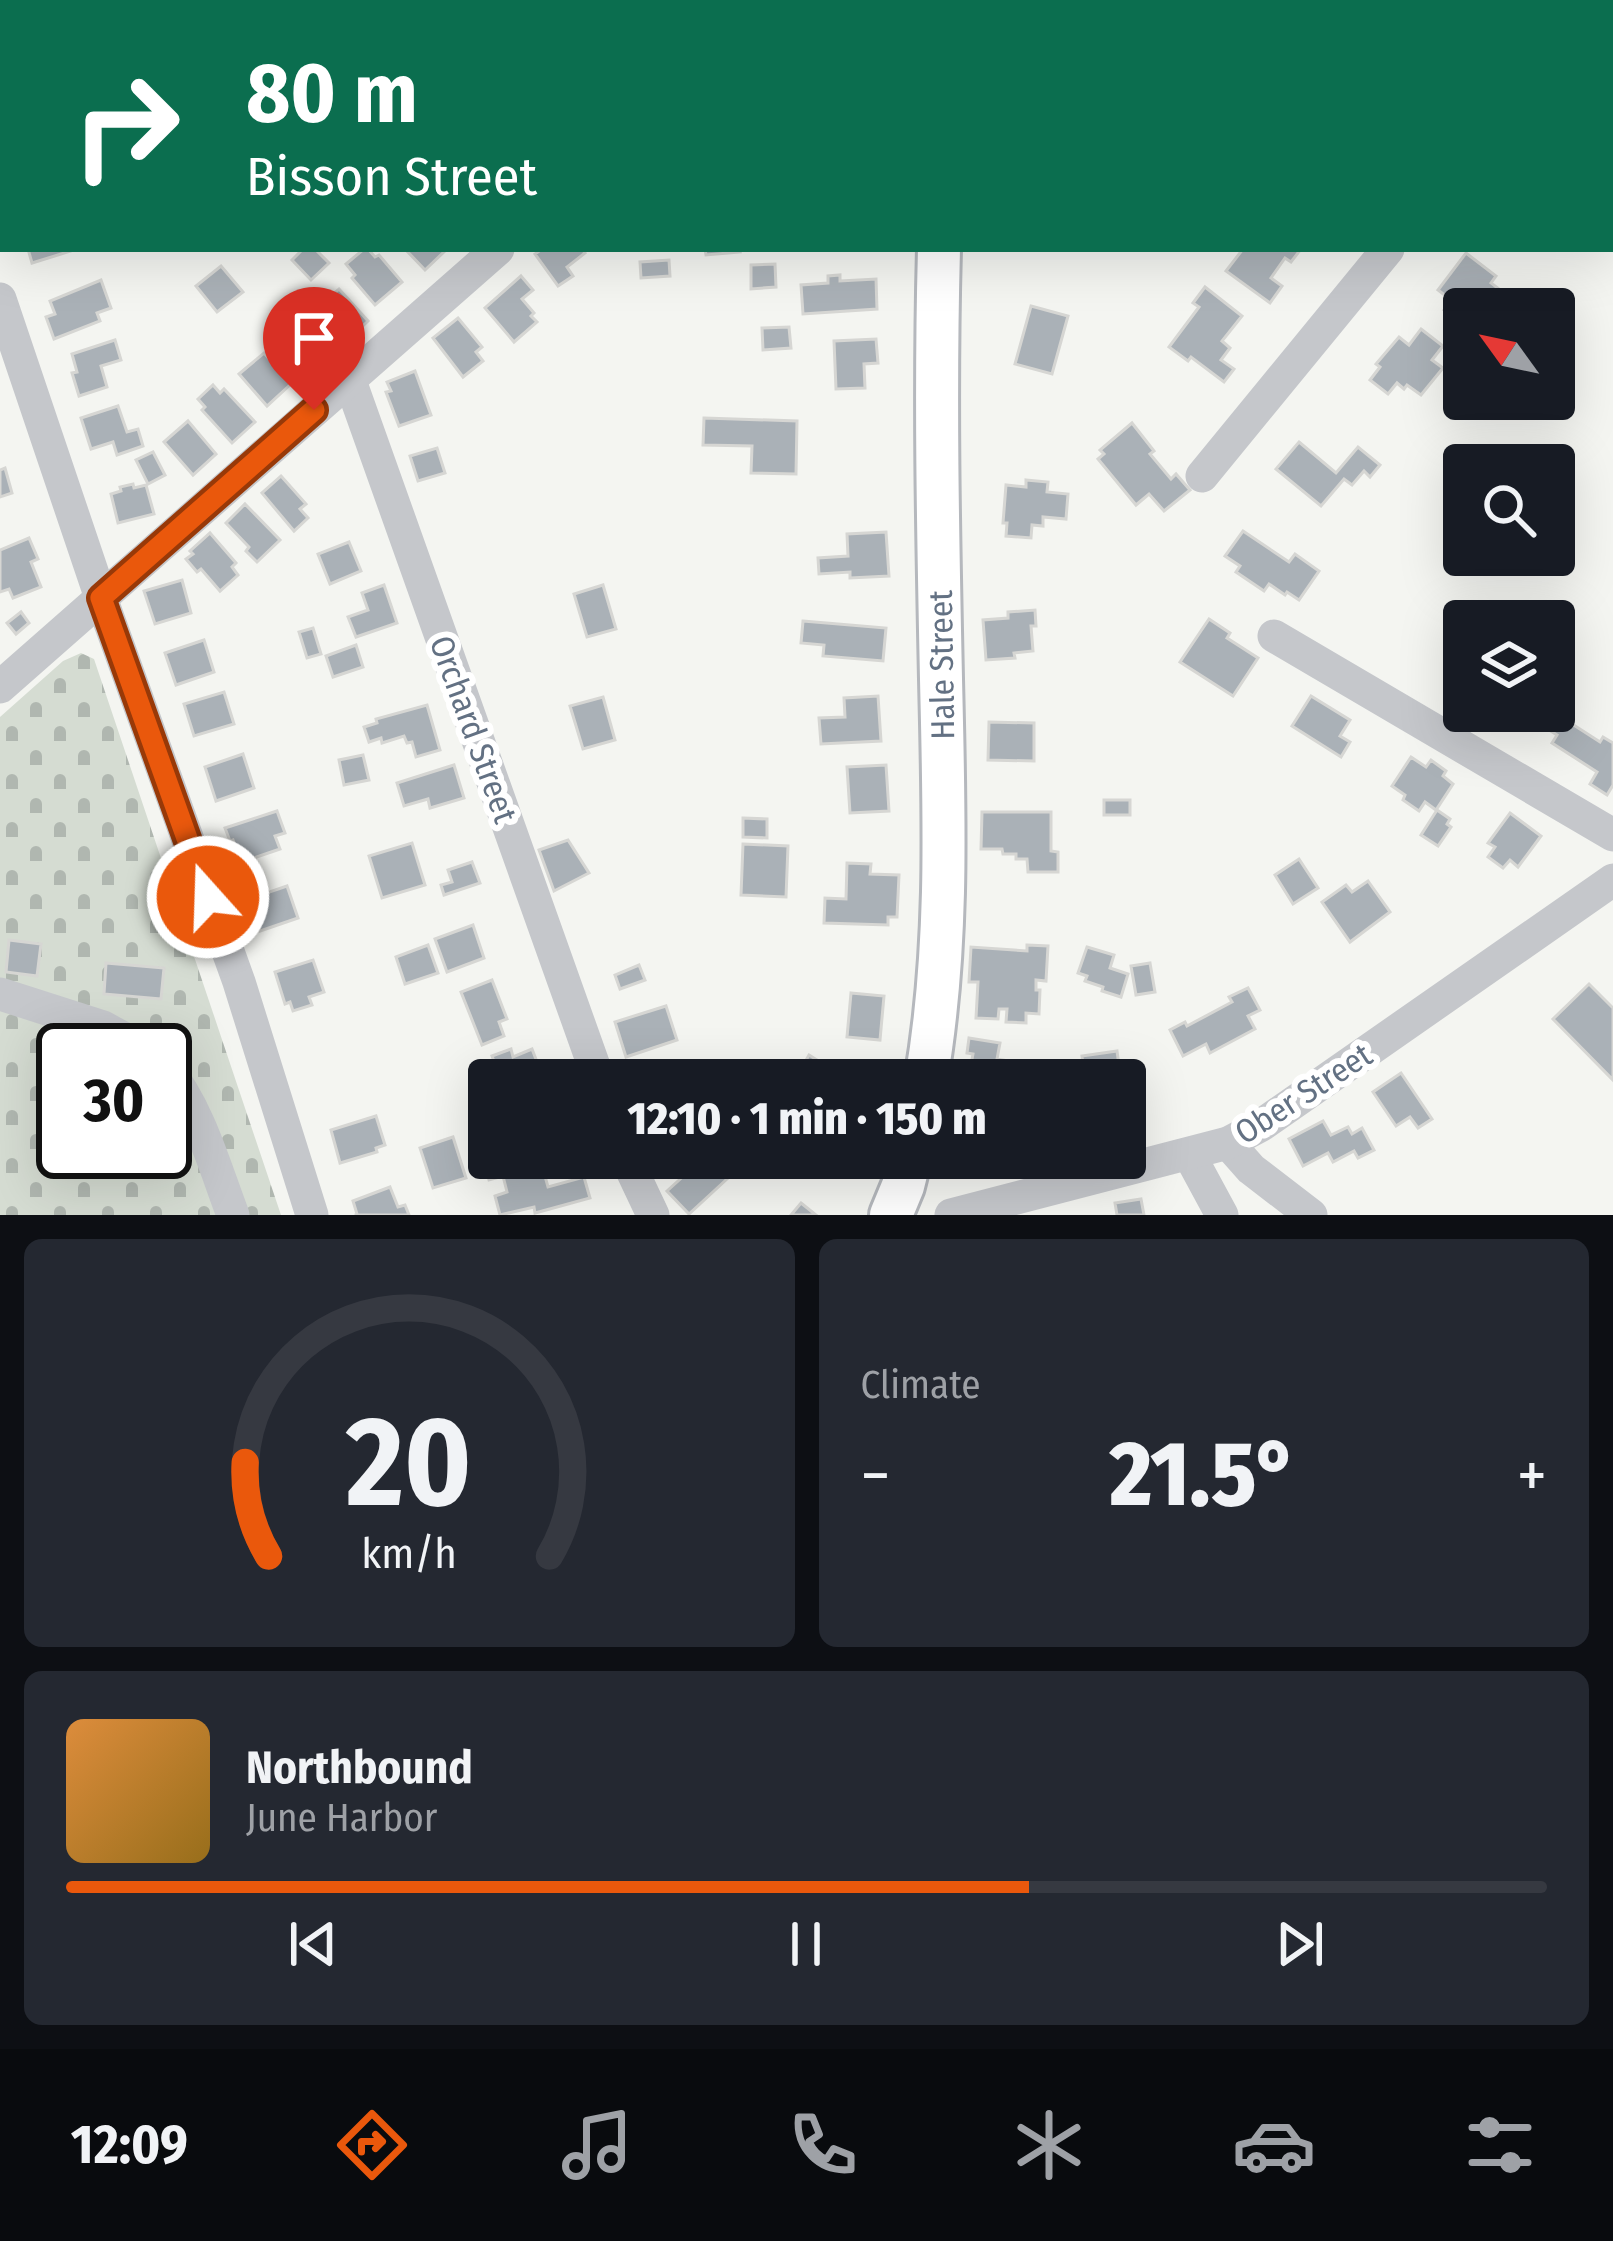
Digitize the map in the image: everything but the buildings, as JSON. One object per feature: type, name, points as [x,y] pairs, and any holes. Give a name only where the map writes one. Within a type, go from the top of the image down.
[{"type":"main road","name":"Hale Street","points":[[928,1059],[942,892],[939,252]]},
{"type":"main road","points":[[893,1210],[906,1179]]},
{"type":"street","points":[[0,688],[495,252]]},
{"type":"street","points":[[1202,476],[1386,252]]},
{"type":"street","points":[[0,299],[238,982],[312,1215]]},
{"type":"street","name":"Orchard Street","points":[[349,378],[592,1059]]},
{"type":"street","points":[[1274,636],[1613,835]]},
{"type":"street","points":[[1600,889],[1613,923]]},
{"type":"street","name":"Ober Street","points":[[951,1215],[1228,1143],[1260,1126],[1600,889]]},
{"type":"street","points":[[0,994],[91,1023]]},
{"type":"street","points":[[192,1111],[232,1215]]},
{"type":"street","points":[[1228,1143],[1251,1169],[1311,1215]]},
{"type":"street","points":[[1189,1154],[1222,1215]]},
{"type":"street","points":[[636,1179],[653,1215]]},
{"type":"street","points":[[893,1210],[940,1215]]},
{"type":"green space","points":[[81,653],[94,659],[281,1215],[0,1215],[0,717],[63,661]]},
{"type":"route","points":[[208,897],[101,598],[314,410]]}]
